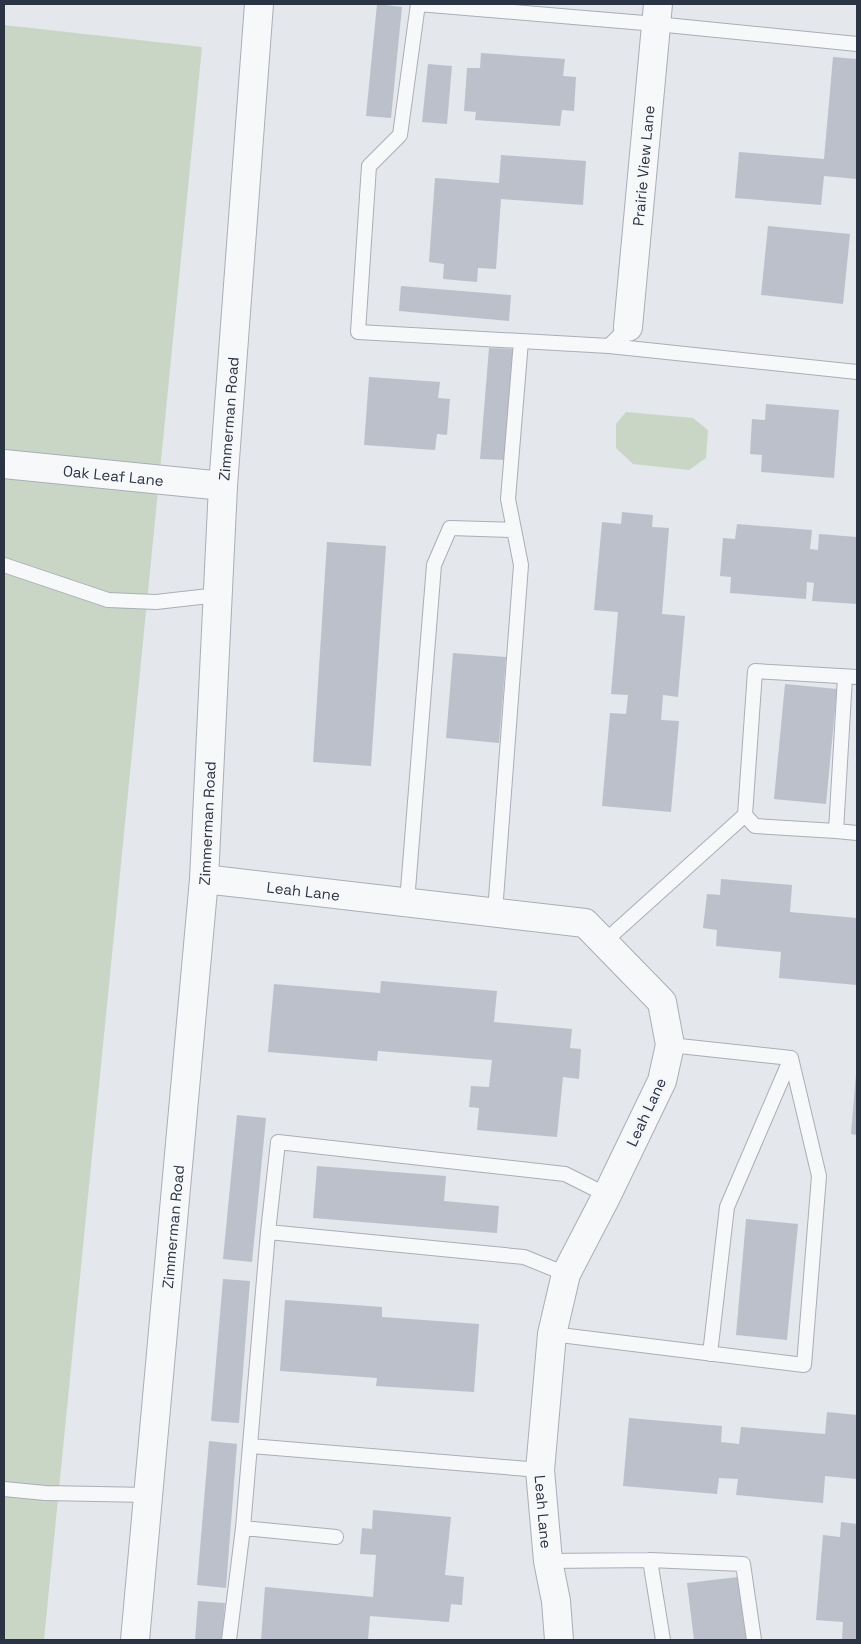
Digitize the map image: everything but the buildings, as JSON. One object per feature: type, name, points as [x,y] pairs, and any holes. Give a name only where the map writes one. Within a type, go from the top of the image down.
[{"type":"street","name":"Zimmerman Road","points":[[135,1640],[204,879],[224,486],[259,4]]},
{"type":"street","name":"Prairie View Lane","points":[[628,327],[658,14]]},
{"type":"street","name":"Oak Leaf Lane","points":[[4,464],[224,486]]},
{"type":"street","name":"Leah Lane","points":[[204,879],[585,923],[662,1002],[670,1046],[662,1081],[607,1195],[566,1274],[552,1334],[540,1470],[548,1561],[556,1601],[560,1640]]},
{"type":"lane","points":[[857,44],[658,14],[418,4],[400,135],[369,166],[358,332],[609,346],[857,372]]},
{"type":"lane","points":[[609,346],[628,327]]},
{"type":"lane","points":[[495,912],[521,565],[508,499],[521,341]]},
{"type":"lane","points":[[407,902],[434,565],[450,528],[514,530]]},
{"type":"lane","points":[[4,565],[108,600],[156,602],[218,595]]},
{"type":"lane","points":[[604,942],[745,815],[755,671],[851,677],[836,831]]},
{"type":"lane","points":[[745,815],[756,826],[857,833]]},
{"type":"lane","points":[[670,1046],[791,1058]]},
{"type":"lane","points":[[710,1354],[727,1207],[791,1058]]},
{"type":"lane","points":[[552,1334],[804,1365],[820,1176],[791,1058]]},
{"type":"lane","points":[[229,1640],[243,1528],[268,1232],[278,1142],[565,1174],[607,1195]]},
{"type":"lane","points":[[268,1232],[524,1257],[566,1274]]},
{"type":"lane","points":[[250,1446],[540,1470]]},
{"type":"lane","points":[[4,1489],[45,1493],[148,1495]]},
{"type":"lane","points":[[243,1528],[336,1537]]},
{"type":"lane","points":[[548,1561],[650,1560],[743,1564],[754,1640]]},
{"type":"lane","points":[[650,1560],[663,1640]]},
{"type":"green space","points":[[4,25],[202,47],[44,1640],[4,1640]]},
{"type":"green space","points":[[626,412],[693,418],[708,430],[706,458],[689,470],[633,464],[616,448],[616,424]]}]
